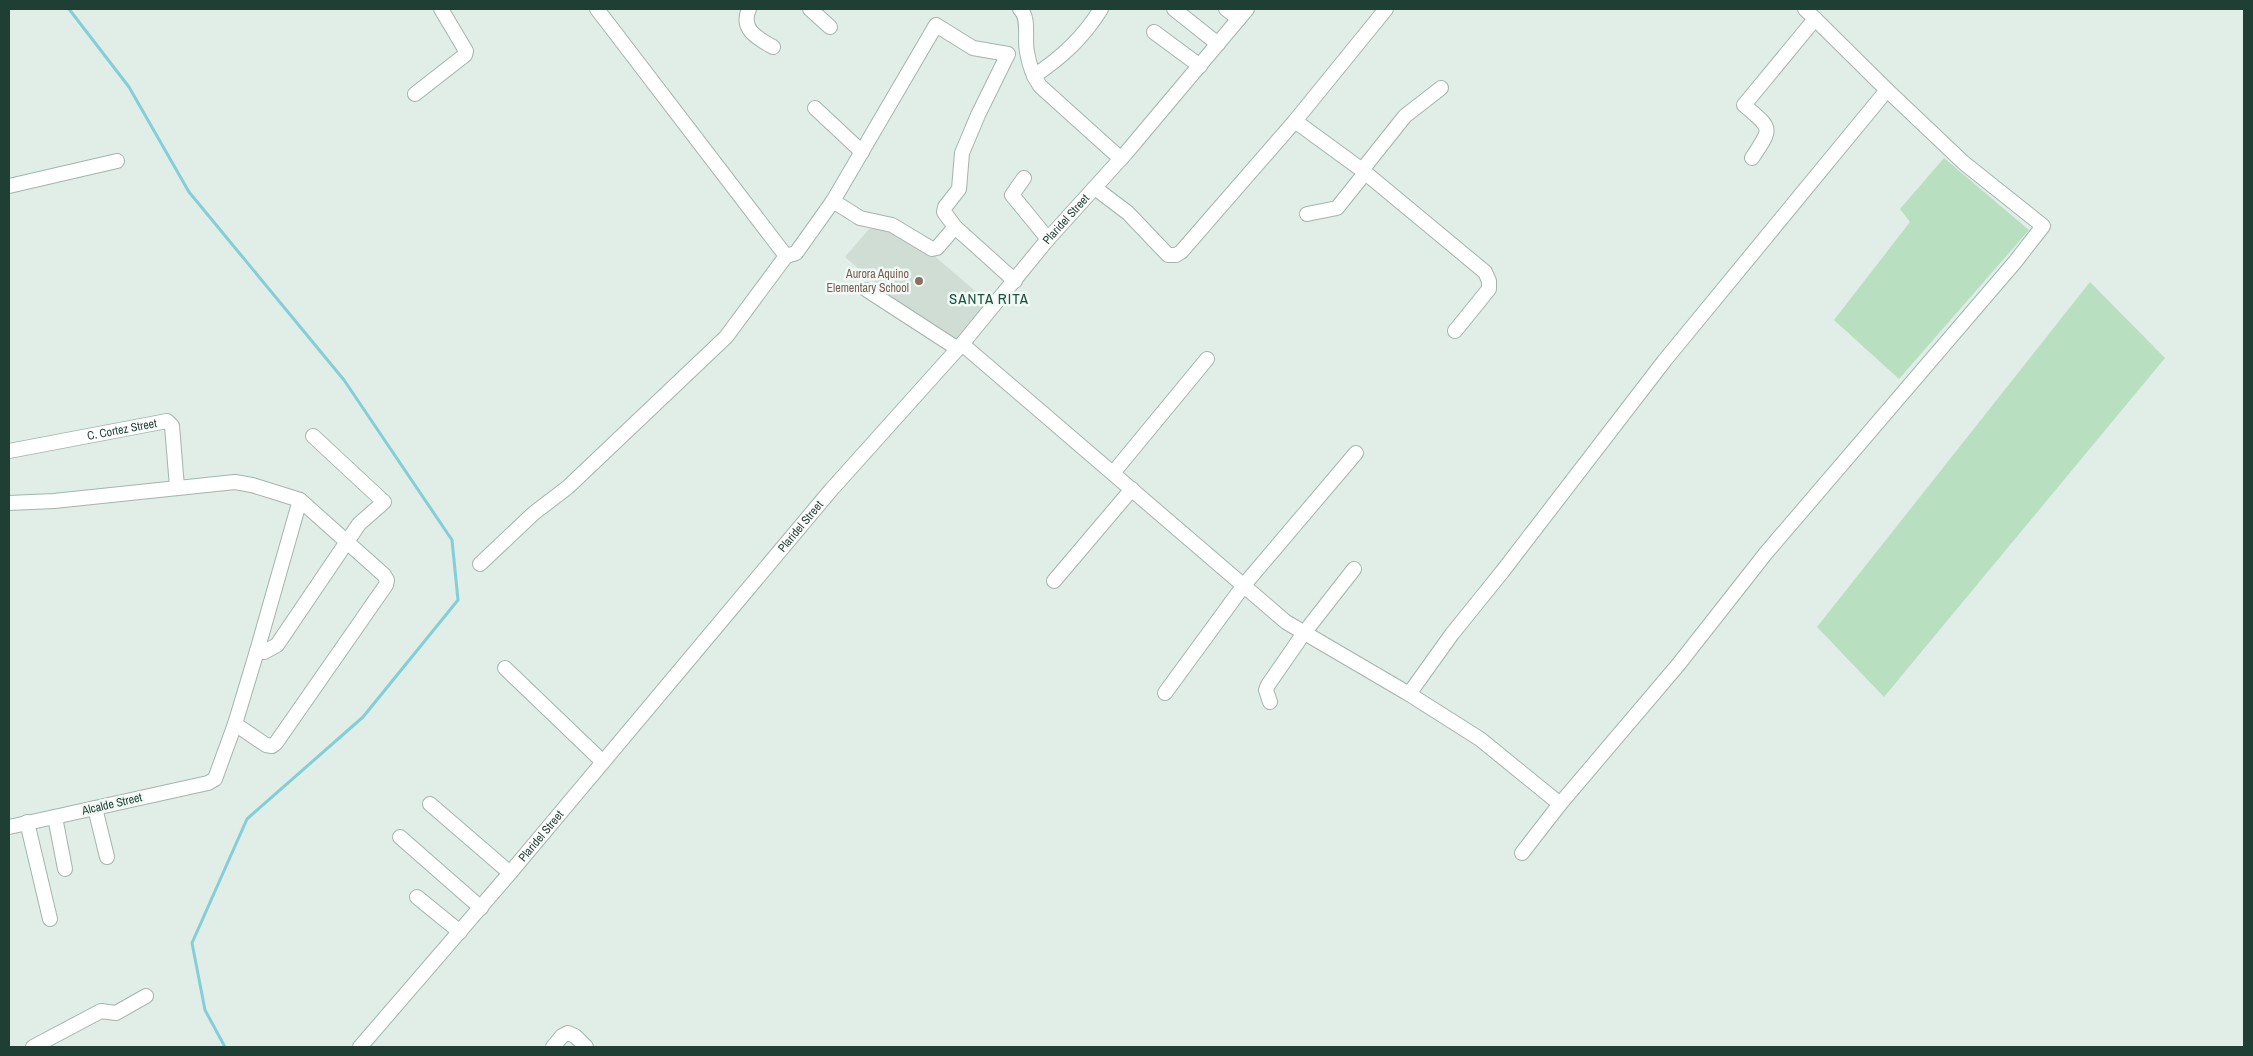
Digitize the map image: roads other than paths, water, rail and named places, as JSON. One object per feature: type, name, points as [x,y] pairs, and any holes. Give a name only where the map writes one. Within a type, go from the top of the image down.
[{"type":"street","points":[[415,94],[465,55],[466,51],[441,9]]},
{"type":"street","points":[[596,9],[786,256]]},
{"type":"street","points":[[749,9],[746,25],[755,37],[773,47]]},
{"type":"street","points":[[810,9],[830,27]]},
{"type":"street","points":[[1020,9],[1025,15],[1026,50],[1034,76],[1047,94],[1122,159]]},
{"type":"street","points":[[1034,76],[1062,57],[1073,46],[1100,9]]},
{"type":"street","points":[[1174,9],[1218,44]]},
{"type":"street","points":[[1226,9],[1243,14]]},
{"type":"street","points":[[1095,188],[1128,214],[1168,255],[1176,255],[1181,252],[1295,121],[1386,9]]},
{"type":"street","name":"Plaridel Street","points":[[360,1047],[510,873],[831,490],[958,349],[1048,239],[1122,159],[1243,14]]},
{"type":"street","points":[[1522,853],[1560,804],[1678,665],[1766,553],[2015,262],[2043,226],[1964,163],[1810,14],[1744,105],[1765,123],[1768,129],[1766,137],[1752,158]]},
{"type":"street","points":[[480,564],[534,513],[568,487],[726,337],[786,256],[796,253],[833,201],[936,25],[974,48],[1008,54],[1026,50]]},
{"type":"street","points":[[1154,32],[1200,66]]},
{"type":"street","points":[[1008,54],[962,152],[959,190],[945,207],[944,212],[955,227],[1015,281]]},
{"type":"street","points":[[1307,214],[1337,208],[1405,116],[1441,88]]},
{"type":"street","points":[[1409,694],[1452,634],[1646,384],[1887,90]]},
{"type":"street","points":[[815,108],[862,152]]},
{"type":"street","points":[[1295,121],[1364,171],[1485,272],[1489,281],[1489,290],[1455,331]]},
{"type":"street","points":[[9,186],[117,161]]},
{"type":"street","points":[[1024,178],[1012,195],[1048,239]]},
{"type":"street","points":[[833,201],[860,218],[892,225],[932,249],[937,248],[955,227]]},
{"type":"street","points":[[867,290],[958,349],[1114,473],[1286,622],[1409,694],[1480,739],[1560,804]]},
{"type":"street","points":[[1114,473],[1207,359]]},
{"type":"street","name":"C. Cortez Street","points":[[9,451],[167,421],[172,426],[177,487]]},
{"type":"street","points":[[257,651],[264,652],[277,646],[346,542],[364,518],[384,502],[313,436]]},
{"type":"street","points":[[1165,693],[1244,585],[1356,453]]},
{"type":"street","points":[[9,503],[54,501],[177,487],[243,482],[300,500],[384,575],[387,580],[386,585],[276,743],[272,746],[266,745],[235,724],[300,500]]},
{"type":"street","points":[[1054,581],[1132,489]]},
{"type":"street","points":[[1270,702],[1266,690],[1268,685],[1304,633],[1354,569]]},
{"type":"street","points":[[505,668],[603,762]]},
{"type":"street","name":"Alcalde Street","points":[[9,827],[215,779],[235,724]]},
{"type":"street","points":[[430,804],[510,873]]},
{"type":"street","points":[[95,808],[107,857]]},
{"type":"street","points":[[55,816],[65,870]]},
{"type":"street","points":[[27,822],[50,919]]},
{"type":"street","points":[[400,837],[480,908]]},
{"type":"street","points":[[417,897],[460,932]]},
{"type":"street","points":[[33,1047],[102,1011],[116,1013],[146,996]]},
{"type":"street","points":[[554,1047],[562,1036],[568,1033],[575,1036],[586,1047]]},
{"type":"waterway","points":[[69,9],[129,87],[189,192],[344,380],[452,540],[458,600],[363,717],[247,819],[192,943],[205,1010],[225,1047]]},
{"type":"place","name":"Aurora Aquino Elementary School","points":[[919,281]]},
{"type":"district","name":"SANTA RITA","points":[[989,298]]}]
